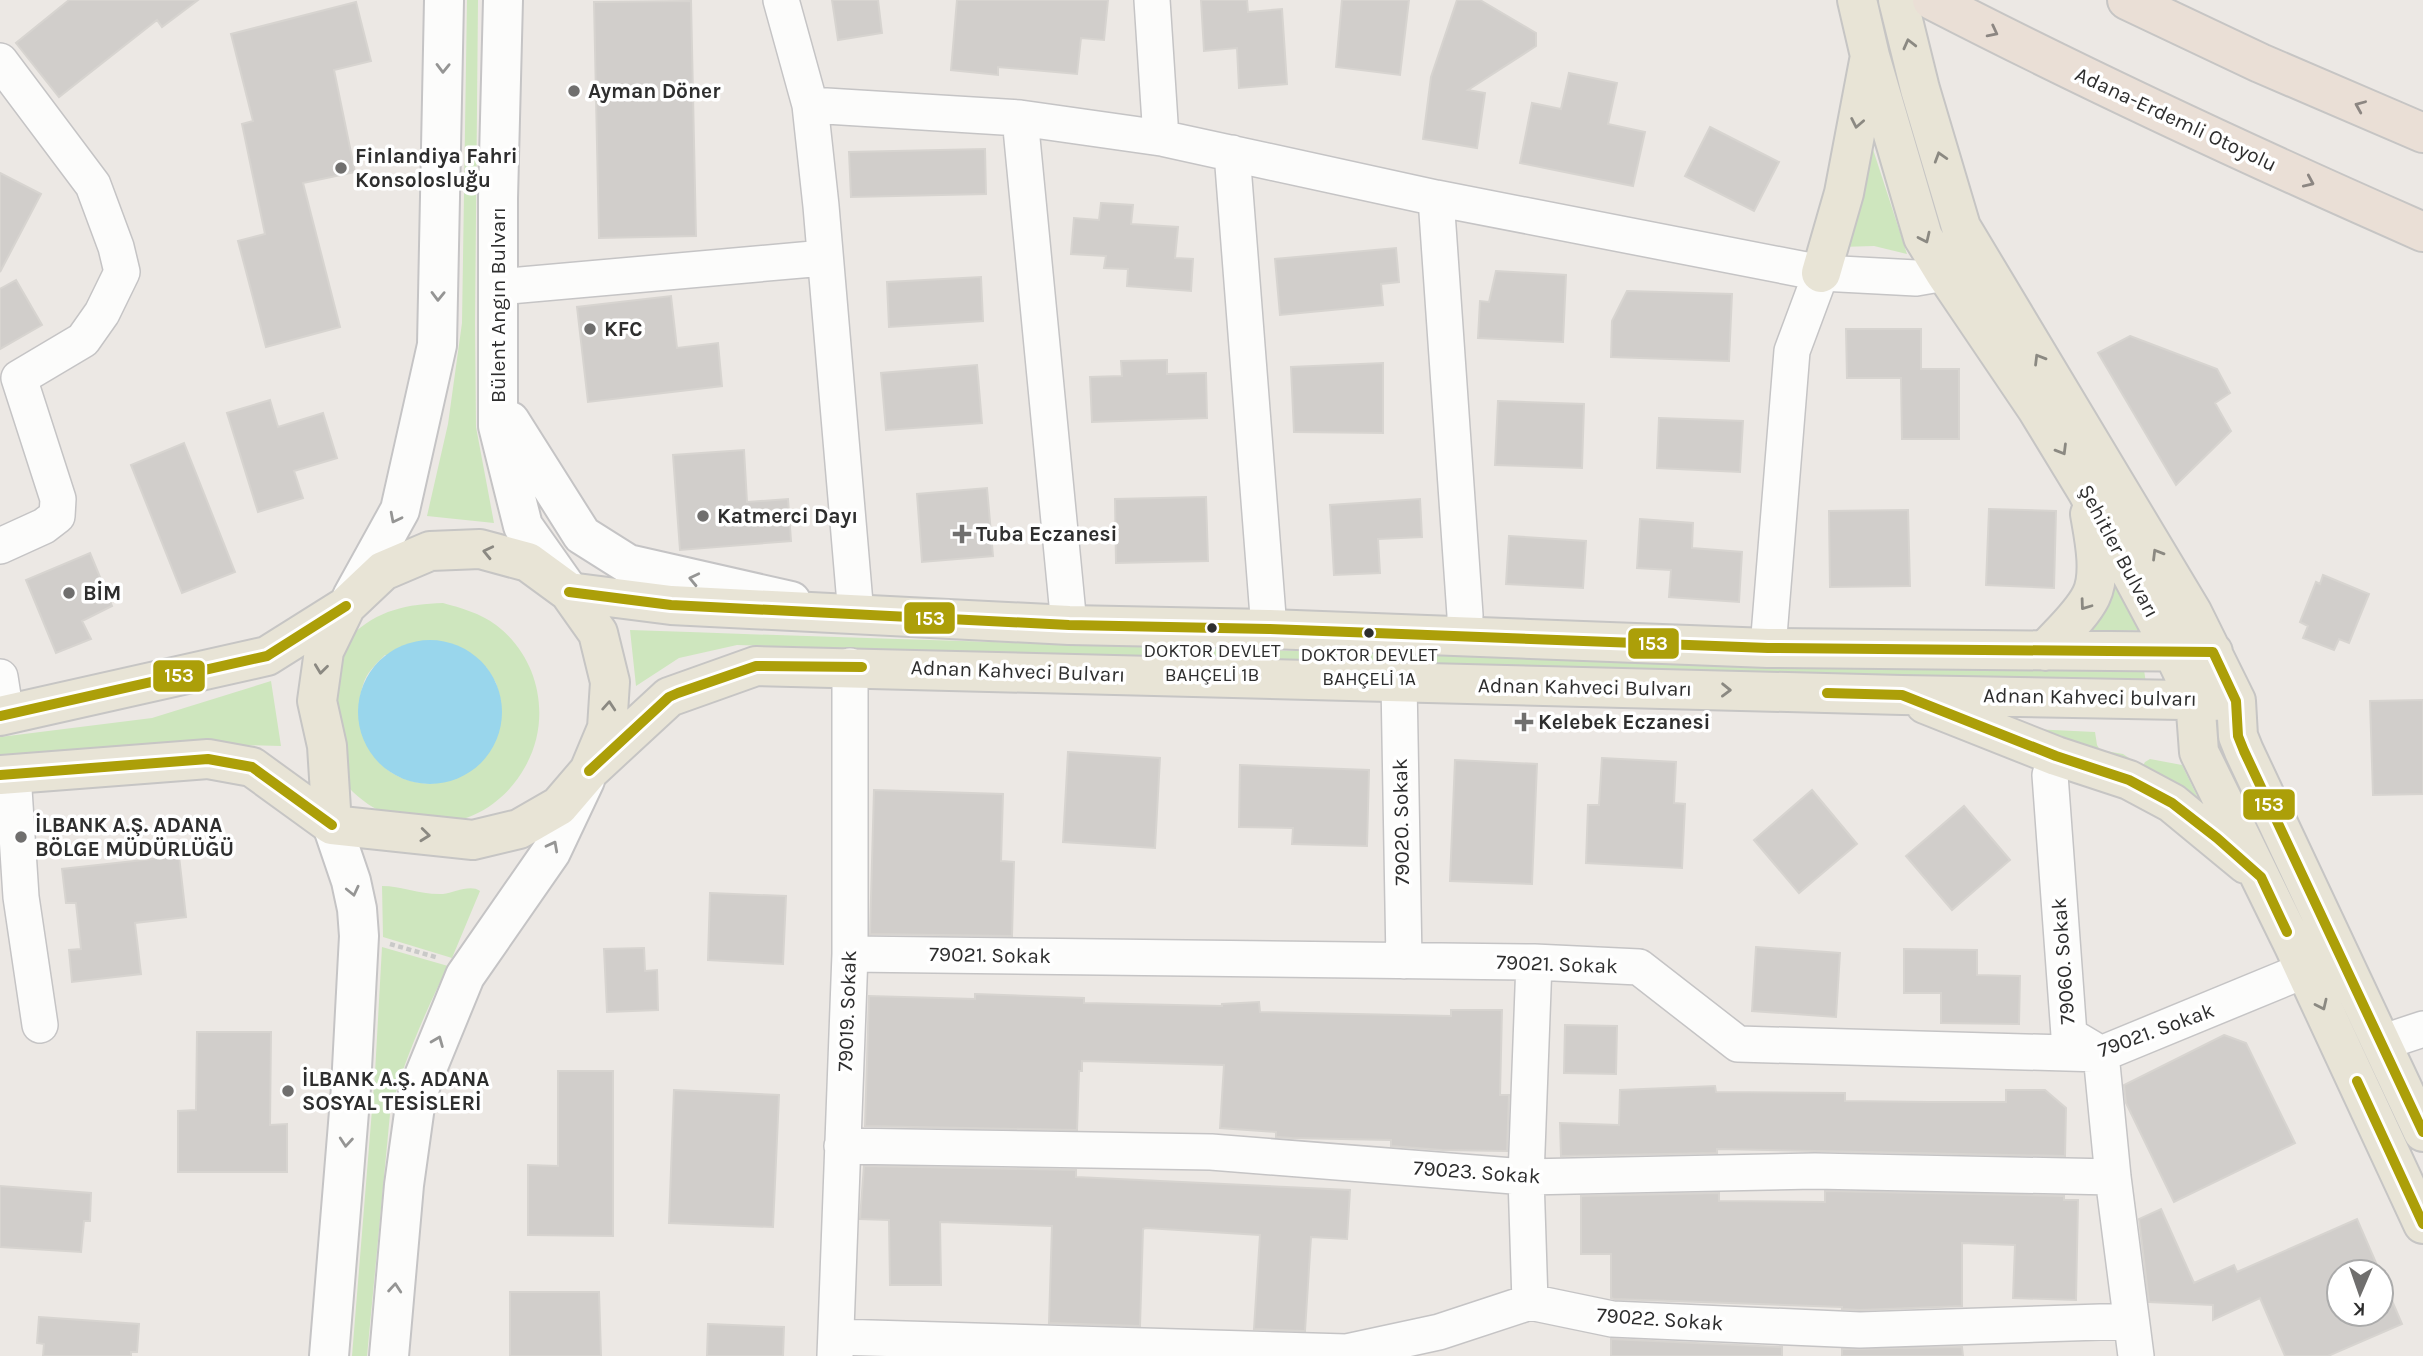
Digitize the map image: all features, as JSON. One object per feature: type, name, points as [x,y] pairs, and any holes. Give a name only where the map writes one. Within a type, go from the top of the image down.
[{"type":"highway","name":"Adana-Erdemli Otoyolu","points":[[1932,0],[2251,156],[2423,232]]},
{"type":"highway","points":[[2127,0],[2259,63],[2423,133]]},
{"type":"main road","points":[[329,1356],[351,1087],[359,936],[351,881],[332,825],[327,746],[317,701],[324,651],[400,510],[437,345],[444,0]]},
{"type":"main road","name":"Bülent Angın Bulvarı","points":[[503,0],[498,426],[523,526],[569,592]]},
{"type":"main road","name":"Şehitler Bulvarı","points":[[1857,0],[1870,56],[1923,237],[2037,409],[2087,491],[2172,650],[2195,698],[2199,752],[2261,877],[2423,1224]]},
{"type":"main road","name":"Şehitler Bulvarı","points":[[1898,0],[1920,89],[1961,227],[2192,612],[2213,652],[2236,701],[2238,736],[2244,751],[2423,1132]]},
{"type":"main road","points":[[1821,273],[1844,193],[1870,56]]},
{"type":"main road","points":[[498,401],[582,535],[628,564],[856,615]]},
{"type":"main road","points":[[2045,651],[2076,617],[2092,594],[2097,558],[2087,491]]},
{"type":"main road","points":[[3,716],[267,656],[346,606],[383,571],[430,551],[480,549],[528,562],[569,592],[598,633],[610,682],[607,728],[551,852],[465,976],[415,1106],[404,1185],[389,1356]]},
{"type":"main road","name":"Adnan Kahveci Bulvarı","points":[[569,592],[657,604],[1069,625],[1269,629],[1769,648],[2045,651]]},
{"type":"main road","points":[[2045,651],[2213,652]]},
{"type":"main road","name":"Adnan Kahveci Bulvarı","points":[[589,771],[669,697],[756,666],[850,666],[1902,695]]},
{"type":"main road","points":[[1902,695],[2056,756],[2130,780],[2172,803],[2261,877]]},
{"type":"main road","name":"Adnan Kahveci bulvarı","points":[[1902,695],[2195,698],[2236,701]]},
{"type":"main road","points":[[7,774],[208,759],[251,767],[332,825],[473,840],[519,830],[559,806],[589,771]]},
{"type":"street","points":[[781,0],[810,105],[856,615]]},
{"type":"street","points":[[1152,0],[1161,138]]},
{"type":"street","points":[[0,61],[93,186],[116,247],[122,272],[102,313],[83,340],[10,376],[58,499],[57,516],[44,526],[0,546]]},
{"type":"street","points":[[810,105],[1020,118],[1161,138],[1436,198],[1821,273],[1916,278],[1945,273]]},
{"type":"street","points":[[1020,118],[1069,625]]},
{"type":"street","points":[[1232,153],[1269,629]]},
{"type":"street","points":[[1436,198],[1465,615],[1464,637]]},
{"type":"street","points":[[498,287],[824,258]]},
{"type":"street","points":[[1769,648],[1792,351],[1821,273]]},
{"type":"street","name":"79019. Sokak","points":[[836,1346],[850,954],[850,666]]},
{"type":"street","points":[[0,677],[3,716]]},
{"type":"street","name":"79020. Sokak","points":[[1399,682],[1404,961]]},
{"type":"street","name":"79060. Sokak","points":[[2056,756],[2050,775],[2069,1035],[2101,1054]]},
{"type":"street","points":[[7,774],[10,898],[40,1025]]},
{"type":"street","name":"79021. Sokak","points":[[850,954],[1534,962],[1639,967],[1738,1044],[2101,1054],[2305,970]]},
{"type":"street","points":[[836,1346],[1346,1352],[1440,1344],[1530,1302],[1526,1177],[1534,962]]},
{"type":"street","points":[[2381,1042],[2423,1029]]},
{"type":"street","points":[[2101,1054],[2113,1177],[2136,1356]]},
{"type":"street","name":"79023. Sokak","points":[[842,1146],[1211,1152],[1526,1177],[1815,1171],[2113,1177]]},
{"type":"street","name":"79022. Sokak","points":[[1530,1302],[1612,1319],[1860,1330],[2131,1321]]},
{"type":"path","points":[[383,942],[449,961]]},
{"type":"green space","points":[[467,0],[478,0],[476,427],[494,523],[427,516],[448,424],[462,323]]},
{"type":"green space","points":[[1867,131],[1907,254],[1874,246],[1840,247]]},
{"type":"green space","points":[[2109,560],[2148,630],[2080,632]]},
{"type":"green space","points":[[443,603],[477,614],[496,625],[511,639],[532,672],[539,710],[533,749],[511,787],[482,811],[446,822],[400,816],[376,809],[342,781],[332,768],[327,753],[341,646],[361,627],[382,614],[405,607]],"holes":[[[385,655],[486,667],[496,683],[501,701],[458,778],[421,783],[404,779],[378,761],[363,734],[359,718],[360,702],[366,677]]]},
{"type":"green space","points":[[630,630],[1387,653],[2144,670],[2146,683],[737,645],[679,658],[636,686]]},
{"type":"green space","points":[[271,681],[281,746],[154,743],[0,756],[0,737],[152,718]]},
{"type":"green space","points":[[2013,728],[2095,732],[2100,750],[2123,754],[2129,758],[2127,766]]},
{"type":"green space","points":[[2150,759],[2182,765],[2202,806],[2140,771]]},
{"type":"green space","points":[[382,886],[435,894],[467,889],[480,891],[452,958],[383,937]]},
{"type":"green space","points":[[382,947],[448,966],[415,1039],[390,1114],[367,1356],[352,1356],[375,1073]]},
{"type":"water","points":[[430,640],[457,646],[481,661],[496,685],[502,712],[496,739],[481,763],[457,778],[430,784],[403,778],[379,763],[364,739],[358,712],[364,685],[379,661],[403,646]]},
{"type":"building","points":[[69,0],[198,0],[162,27],[157,20],[59,97],[16,43]]},
{"type":"building","points":[[832,0],[878,0],[882,33],[838,40]]},
{"type":"building","points":[[957,0],[1108,0],[1104,40],[1081,38],[1077,74],[998,67],[998,75],[951,70]]},
{"type":"building","points":[[1201,0],[1247,0],[1248,12],[1282,9],[1287,84],[1239,88],[1237,48],[1204,51]]},
{"type":"building","points":[[1342,0],[1409,0],[1400,75],[1336,67]]},
{"type":"building","points":[[1457,0],[1480,0],[1536,33],[1536,46],[1468,90],[1485,93],[1477,148],[1423,139],[1431,77]]},
{"type":"building","points":[[691,1],[696,236],[599,238],[594,2]]},
{"type":"building","points":[[356,2],[371,61],[334,70],[355,172],[303,183],[340,327],[266,347],[238,241],[265,234],[242,124],[253,121],[231,34]]},
{"type":"building","points":[[1569,73],[1617,83],[1608,124],[1645,132],[1633,186],[1520,163],[1532,103],[1561,109]]},
{"type":"building","points":[[1710,127],[1779,162],[1754,211],[1685,176]]},
{"type":"building","points":[[985,149],[986,194],[851,197],[849,152]]},
{"type":"building","points":[[0,173],[41,194],[0,272]]},
{"type":"building","points":[[1101,203],[1133,205],[1131,224],[1178,227],[1175,258],[1193,259],[1191,291],[1127,286],[1128,269],[1104,268],[1106,256],[1071,254],[1074,218],[1099,220]]},
{"type":"building","points":[[1396,248],[1399,282],[1381,284],[1383,305],[1280,315],[1275,259]]},
{"type":"building","points":[[1496,271],[1566,275],[1563,342],[1478,338],[1480,301],[1489,302]]},
{"type":"building","points":[[981,277],[983,321],[889,327],[887,282]]},
{"type":"building","points":[[16,280],[42,325],[0,349],[0,289]]},
{"type":"building","points":[[1627,291],[1732,294],[1729,361],[1611,357],[1612,321]]},
{"type":"building","points":[[671,296],[677,348],[718,343],[722,386],[588,402],[577,307]]},
{"type":"building","points":[[1846,329],[1921,329],[1921,369],[1959,369],[1959,439],[1902,439],[1901,378],[1847,378]]},
{"type":"building","points":[[2130,336],[2217,369],[2230,393],[2215,403],[2231,431],[2176,485],[2098,353]]},
{"type":"building","points":[[1167,360],[1167,374],[1206,373],[1207,418],[1092,422],[1090,377],[1122,376],[1121,361]]},
{"type":"building","points":[[1383,363],[1383,433],[1294,432],[1291,367]]},
{"type":"building","points":[[977,365],[982,423],[886,430],[881,373]]},
{"type":"building","points":[[270,400],[278,427],[323,413],[337,458],[294,471],[303,498],[258,512],[227,413]]},
{"type":"building","points":[[1498,401],[1584,404],[1582,468],[1495,465]]},
{"type":"building","points":[[1659,418],[1743,421],[1740,472],[1657,468]]},
{"type":"building","points":[[184,443],[235,572],[182,593],[131,465]]},
{"type":"building","points":[[744,450],[747,502],[788,499],[791,541],[680,550],[673,455]]},
{"type":"building","points":[[987,488],[993,556],[922,562],[917,494]]},
{"type":"building","points":[[1206,497],[1208,561],[1116,563],[1115,499]]},
{"type":"building","points":[[1420,499],[1422,537],[1378,539],[1380,573],[1334,575],[1330,505]]},
{"type":"building","points":[[1989,509],[2056,511],[2054,588],[1986,585]]},
{"type":"building","points":[[1908,510],[1910,586],[1830,587],[1829,511]]},
{"type":"building","points":[[1640,519],[1693,523],[1692,548],[1742,552],[1739,602],[1669,597],[1671,570],[1637,568]]},
{"type":"building","points":[[1509,536],[1586,541],[1583,588],[1506,584]]},
{"type":"building","name":"BİM","points":[[90,553],[112,606],[82,621],[91,639],[56,653],[26,580]]},
{"type":"building","points":[[2323,575],[2369,594],[2349,643],[2339,639],[2334,650],[2303,638],[2308,626],[2300,622],[2316,582],[2320,584]]},
{"type":"building","points":[[2423,700],[2423,794],[2373,795],[2370,701]]},
{"type":"building","points":[[1068,752],[1160,758],[1155,848],[1063,842]]},
{"type":"building","points":[[1602,758],[1676,762],[1674,803],[1685,804],[1682,868],[1586,863],[1588,805],[1599,805]]},
{"type":"building","points":[[1455,760],[1537,764],[1532,884],[1450,881]]},
{"type":"building","points":[[1240,765],[1369,770],[1367,846],[1292,844],[1293,828],[1239,827]]},
{"type":"building","points":[[874,790],[1003,794],[1001,861],[1014,862],[1012,936],[870,934]]},
{"type":"building","points":[[1812,790],[1857,844],[1799,893],[1754,840]]},
{"type":"building","points":[[1964,806],[2010,860],[1952,910],[1906,856]]},
{"type":"building","points":[[179,856],[186,917],[135,923],[141,974],[72,982],[69,950],[81,949],[76,903],[66,903],[62,869]]},
{"type":"building","points":[[710,893],[786,896],[783,964],[708,960]]},
{"type":"building","points":[[1756,947],[1840,953],[1836,1017],[1752,1011]]},
{"type":"building","points":[[644,948],[645,971],[657,970],[658,1010],[607,1012],[604,949]]},
{"type":"building","points":[[1904,949],[1977,950],[1977,975],[2020,976],[2019,1024],[1941,1023],[1941,993],[1904,993]]},
{"type":"building","points":[[975,994],[1084,998],[1084,1003],[1222,1006],[1259,1002],[1260,1012],[1451,1016],[1451,1010],[1502,1010],[1500,1095],[1509,1095],[1507,1151],[1391,1146],[1391,1140],[1276,1137],[1276,1132],[1220,1128],[1224,1065],[1082,1061],[1082,1071],[1079,1071],[1077,1130],[865,1126],[869,996],[975,999]]},
{"type":"building","points":[[1565,1025],[1617,1026],[1616,1074],[1564,1073]]},
{"type":"building","points":[[197,1032],[271,1032],[270,1125],[287,1124],[287,1172],[178,1172],[178,1111],[196,1110]]},
{"type":"building","points":[[2224,1035],[2246,1043],[2295,1143],[2174,1202],[2126,1103],[2124,1085]]},
{"type":"building","points":[[558,1071],[613,1071],[613,1236],[528,1235],[528,1165],[558,1166]]},
{"type":"building","points":[[1715,1086],[1716,1092],[1845,1093],[1845,1101],[2006,1102],[2006,1090],[2045,1090],[2066,1108],[2065,1156],[1717,1149],[1717,1153],[1561,1156],[1560,1123],[1619,1125],[1620,1090]]},
{"type":"building","points":[[674,1090],[779,1095],[773,1227],[669,1223]]},
{"type":"building","points":[[864,1166],[1076,1170],[1076,1177],[1350,1190],[1347,1239],[1311,1237],[1305,1331],[1254,1329],[1260,1235],[1146,1228],[1143,1229],[1140,1326],[1049,1323],[1052,1226],[940,1222],[941,1285],[890,1285],[889,1220],[860,1219]]},
{"type":"building","points":[[0,1186],[91,1193],[90,1221],[84,1221],[81,1252],[0,1247]]},
{"type":"building","points":[[1825,1191],[2064,1196],[2064,1200],[2078,1200],[2076,1300],[2013,1298],[2015,1245],[1962,1243],[1962,1306],[1860,1310],[1842,1307],[1614,1299],[1611,1298],[1611,1254],[1581,1254],[1581,1196],[1719,1193],[1719,1201],[1825,1202]]},
{"type":"building","points":[[2161,1209],[2194,1283],[2234,1265],[2237,1272],[2357,1219],[2374,1258],[2325,1258],[2325,1328],[2393,1328],[2328,1356],[2285,1356],[2260,1298],[2213,1320],[2213,1305],[2149,1302],[2139,1219]]},
{"type":"building","points":[[510,1292],[599,1292],[601,1356],[510,1356]]},
{"type":"building","points":[[2395,1308],[2402,1324],[2395,1327]]},
{"type":"building","points":[[39,1317],[139,1324],[137,1352],[131,1352],[131,1356],[43,1356],[44,1344],[37,1343]]},
{"type":"building","points":[[708,1324],[784,1327],[783,1356],[707,1356]]},
{"type":"building","points":[[1611,1339],[1782,1347],[1782,1356],[1611,1356]]},
{"type":"building","points":[[1962,1347],[1963,1356],[1842,1356],[1842,1349]]},
{"type":"transit line","name":"153","points":[[569,592],[671,605],[1069,625],[1269,629],[1768,648],[2213,652],[2236,701],[2238,736],[2244,751],[2423,1132]]},
{"type":"transit line","name":"153","points":[[0,716],[267,656],[346,606]]},
{"type":"transit line","name":"153","points":[[589,771],[669,697],[678,693],[756,666],[862,667]]},
{"type":"transit line","name":"153","points":[[1827,693],[1902,695],[2056,756],[2129,780],[2172,803],[2261,877],[2287,932]]},
{"type":"transit line","name":"153","points":[[0,775],[208,759],[252,767],[332,825]]},
{"type":"transit line","name":"153","points":[[2357,1081],[2423,1224]]},
{"type":"place","name":"Ayman Döner","points":[[574,91]]},
{"type":"place","name":"Finlandiya Fahri Konsolosluğu","points":[[341,168]]},
{"type":"place","name":"KFC","points":[[590,329]]},
{"type":"place","name":"Katmerci Dayı","points":[[703,516]]},
{"type":"place","name":"Tuba Eczanesi","points":[[962,534]]},
{"type":"place","name":"BİM","points":[[69,593]]},
{"type":"place","name":"DOKTOR DEVLET BAHÇELİ 1B","points":[[1212,628]]},
{"type":"place","name":"DOKTOR DEVLET BAHÇELİ 1A","points":[[1369,633]]},
{"type":"place","name":"Kelebek Eczanesi","points":[[1524,722]]},
{"type":"place","name":"İLBANK A.Ş. ADANA BÖLGE MÜDÜRLÜĞÜ","points":[[21,837]]},
{"type":"place","name":"İLBANK A.Ş. ADANA SOSYAL TESİSLERİ","points":[[288,1091]]}]
